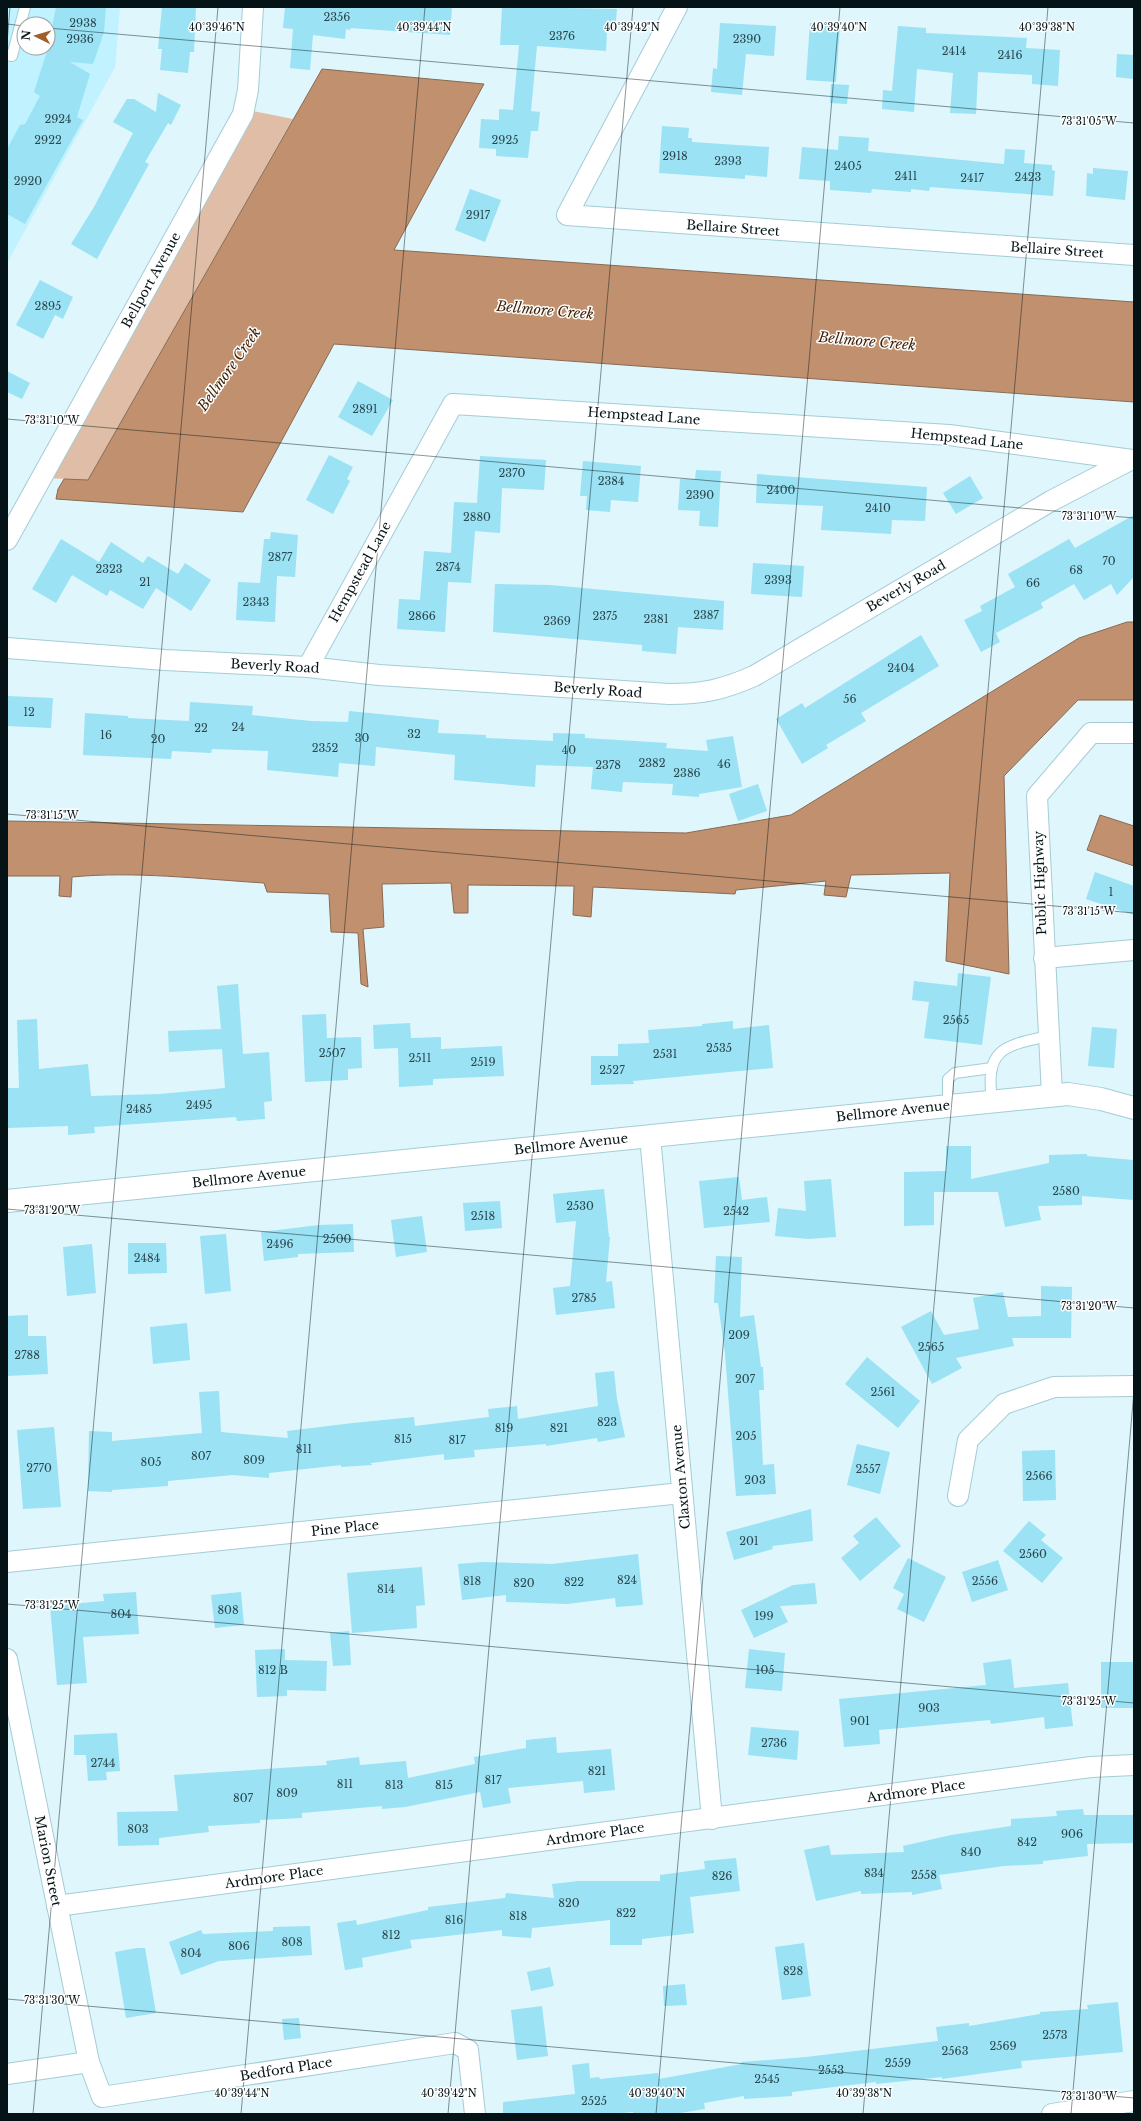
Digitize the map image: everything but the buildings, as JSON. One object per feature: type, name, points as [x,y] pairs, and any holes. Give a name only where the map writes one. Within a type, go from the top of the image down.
[{"type":"street","name":"Bellport Avenue","points":[[7,540],[243,114],[248,90],[253,7]]},
{"type":"street","name":"Bellaire Street","points":[[676,7],[567,214],[1134,255]]},
{"type":"street","name":"Hempstead Lane","points":[[308,667],[452,404],[949,435],[1132,460]]},
{"type":"street","name":"Beverly Road","points":[[7,648],[165,660],[308,667],[380,675],[669,694],[698,694],[727,688],[754,676],[1051,501],[1132,460]]},
{"type":"street","name":"Public Highway","points":[[1052,1095],[1037,796],[1091,733],[1134,733]]},
{"type":"street","points":[[1044,958],[1134,950]]},
{"type":"street","name":"Bellmore Avenue","points":[[7,1201],[1052,1095],[1068,1094],[1101,1099],[1134,1108]]},
{"type":"street","name":"Claxton Avenue","points":[[650,1136],[712,1819]]},
{"type":"street","points":[[958,1496],[968,1440],[1004,1404],[1054,1387],[1134,1386]]},
{"type":"street","name":"Pine Place","points":[[7,1562],[682,1493]]},
{"type":"street","name":"Marion Street","points":[[7,1659],[89,2062]]},
{"type":"street","name":"Ardmore Place","points":[[57,1906],[1091,1767],[1134,1766]]},
{"type":"street","name":"Bedford Place","points":[[89,2062],[102,2097],[455,2043],[468,2050],[475,2114]]},
{"type":"street","points":[[7,2074],[89,2062]]},
{"type":"street","points":[[1052,2114],[1134,2101]]},
{"type":"lane","points":[[7,54],[12,56],[25,7]]},
{"type":"lane","points":[[992,1102],[992,1068],[997,1056],[1011,1045],[1048,1036]]},
{"type":"lane","points":[[948,1106],[948,1079],[955,1073],[992,1068]]},
{"type":"shaded area","points":[[7,7],[120,7],[115,67],[7,263]]},
{"type":"shaded area","points":[[248,110],[293,119],[88,480],[45,478]]},
{"type":"water","name":"Bellmore Creek","points":[[322,69],[484,84],[394,250],[1134,302],[1134,402],[334,344],[243,512],[56,499],[58,489],[64,479],[88,480]]},
{"type":"water","points":[[1127,622],[1134,622],[1134,700],[1078,700],[1004,776],[1009,974],[946,961],[950,873],[851,875],[846,897],[824,895],[826,881],[736,890],[735,894],[593,887],[591,917],[573,915],[574,886],[468,885],[468,913],[454,913],[451,883],[382,884],[384,927],[363,929],[368,987],[361,984],[358,933],[331,932],[329,894],[267,892],[264,883],[168,876],[96,875],[72,877],[71,897],[59,896],[60,876],[7,876],[7,821],[686,833],[791,815],[1079,638]]},
{"type":"water","points":[[1100,815],[1134,826],[1134,866],[1087,850]]}]
